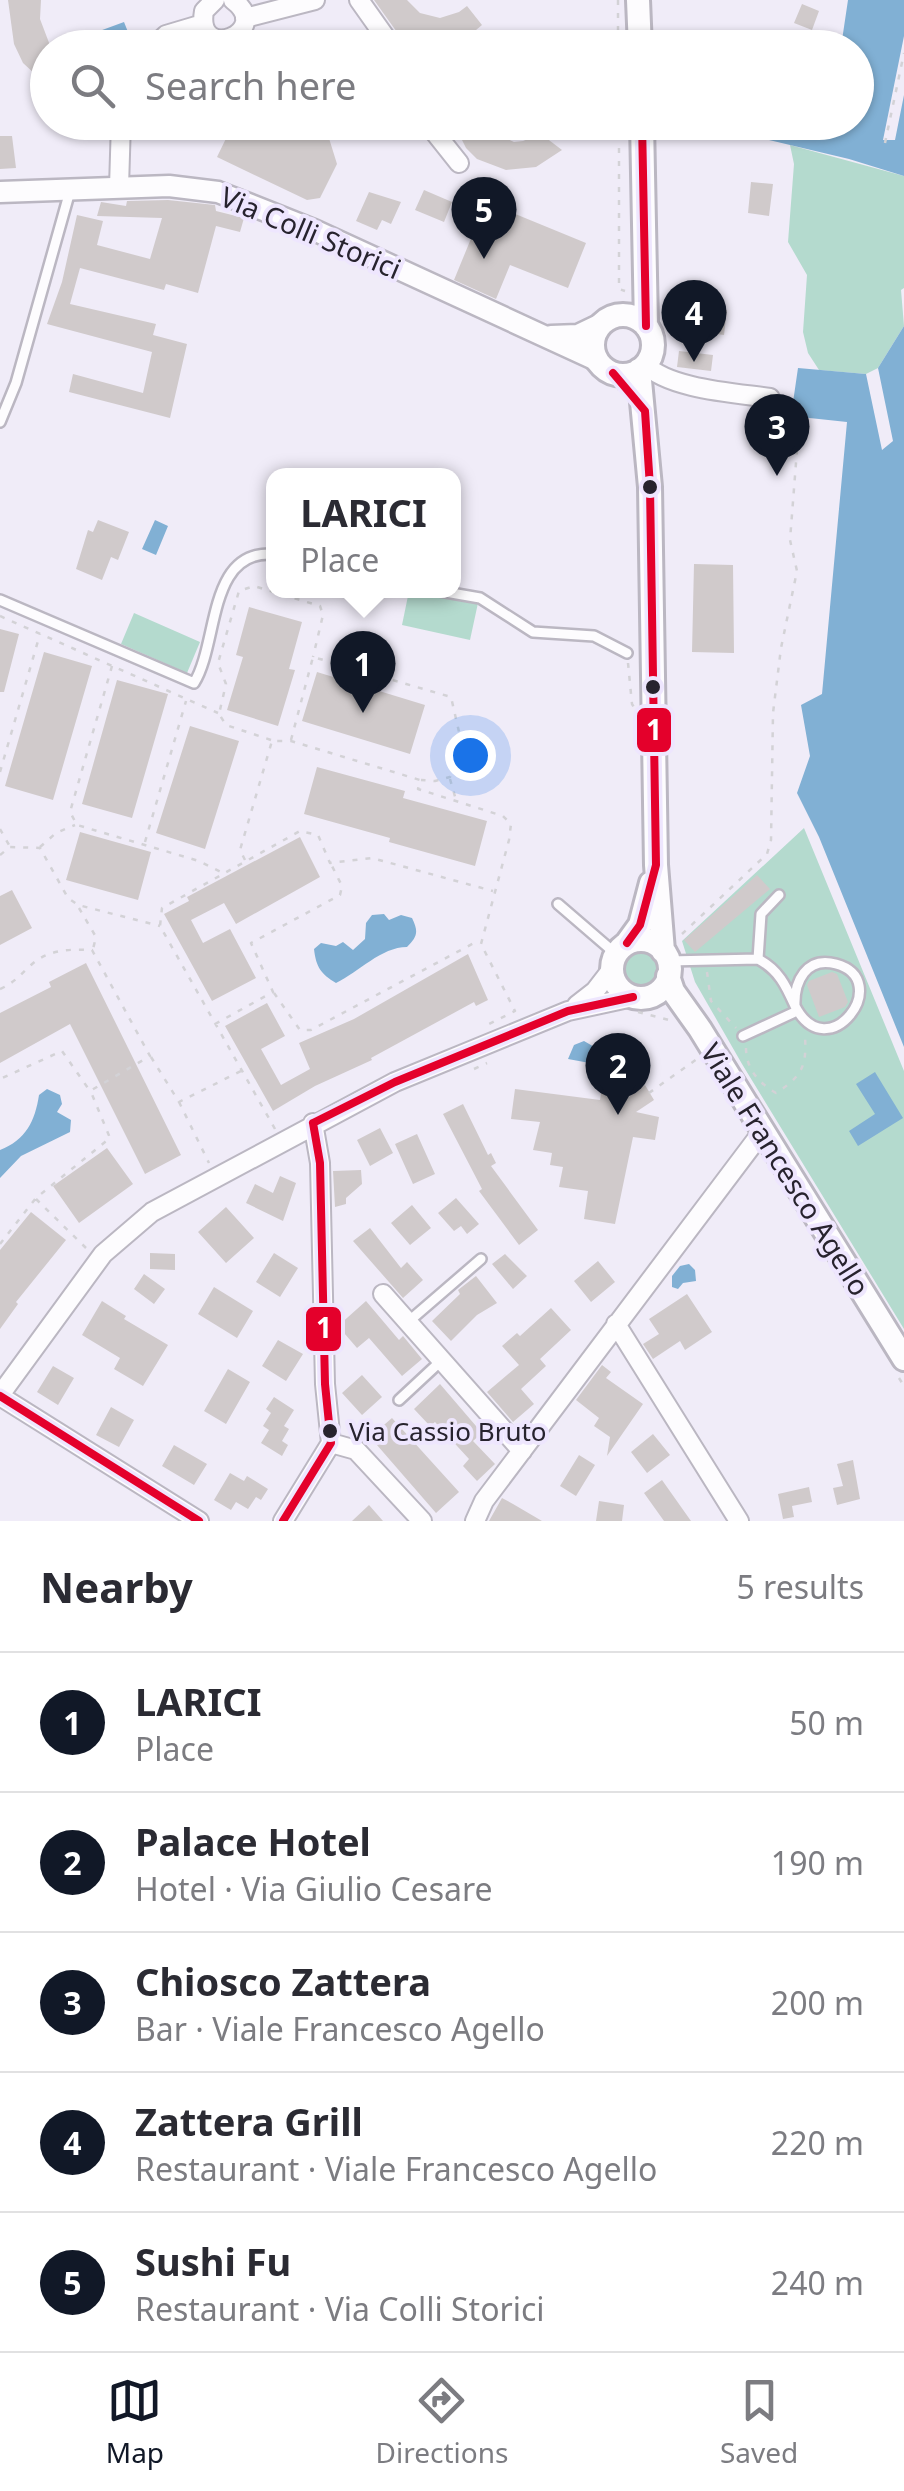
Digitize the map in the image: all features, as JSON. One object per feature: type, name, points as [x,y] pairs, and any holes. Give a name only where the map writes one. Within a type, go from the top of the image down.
[{"type":"main road","points":[[638,0],[639,30]]},
{"type":"main road","points":[[605,367],[626,374],[648,370],[652,346],[646,326],[642,140]]},
{"type":"main road","points":[[636,409],[593,345],[632,294],[645,262]]},
{"type":"main road","points":[[609,320],[633,317],[646,326]]},
{"type":"main road","name":"Viale Francesco Agello","points":[[648,370],[636,409],[650,487],[656,865],[673,991],[690,1028],[762,1132],[899,1365]]},
{"type":"main road","name":"Viale Francesco Agello","points":[[618,955],[640,924],[656,865]]},
{"type":"main road","points":[[648,941],[670,952],[661,989],[639,997],[616,984],[618,955],[648,941]]},
{"type":"main road","name":"Viale Francesco Agello","points":[[639,997],[690,1028]]},
{"type":"street","points":[[206,30],[204,11],[213,0]]},
{"type":"street","points":[[233,0],[243,10],[241,30]]},
{"type":"street","points":[[245,18],[315,0]]},
{"type":"street","points":[[359,0],[380,30]]},
{"type":"street","points":[[183,30],[203,24]]},
{"type":"street","points":[[119,187],[120,140]]},
{"type":"street","points":[[442,140],[459,163]]},
{"type":"street","name":"Via Colli Storici","points":[[0,192],[196,187],[238,198],[549,336],[605,367]]},
{"type":"street","points":[[549,336],[578,335],[609,320]]},
{"type":"street","points":[[648,370],[700,387],[770,398]]},
{"type":"street","points":[[568,1011],[595,992],[618,955]]},
{"type":"street","points":[[199,1521],[0,1396],[102,1254],[152,1212],[395,1082],[568,1011],[602,1001],[639,997]]},
{"type":"street","points":[[283,1521],[331,1443],[325,1384],[320,1162],[313,1123]]},
{"type":"street","points":[[475,1521],[484,1501],[762,1132]]},
{"type":"street","points":[[384,1294],[522,1451]]},
{"type":"street","points":[[616,1324],[739,1521]]},
{"type":"street","points":[[331,1443],[356,1450],[422,1521]]},
{"type":"lane","points":[[0,422],[16,383],[70,190]]},
{"type":"lane","points":[[0,600],[194,683],[229,574],[250,555],[266,554]]},
{"type":"lane","points":[[461,595],[480,598],[533,632],[594,636],[627,652]]},
{"type":"lane","points":[[758,959],[761,914],[779,896]]},
{"type":"lane","points":[[558,904],[618,955]]},
{"type":"lane","points":[[670,952],[758,959],[771,966],[784,982],[796,1008],[808,1024],[826,1028],[844,1024],[856,1010],[860,992],[852,974],[838,964],[819,962],[803,971],[794,988],[796,1008]]},
{"type":"lane","points":[[742,1036],[796,1008]]},
{"type":"lane","points":[[408,1322],[481,1259]]},
{"type":"lane","points":[[399,1400],[442,1360]]},
{"type":"path","points":[[618,0],[618,30]]},
{"type":"path","points":[[885,144],[904,53]]},
{"type":"path","points":[[618,140],[619,289],[632,294]]},
{"type":"path","points":[[605,367],[636,409]]},
{"type":"path","points":[[670,952],[766,854],[771,840],[773,712],[797,571],[790,540],[797,450],[777,448]]},
{"type":"path","points":[[219,714],[226,684],[218,663],[239,591],[254,586],[266,590]]},
{"type":"path","points":[[290,741],[323,615],[320,606],[294,598]]},
{"type":"path","points":[[0,616],[219,714],[226,725],[420,780],[450,777]]},
{"type":"path","points":[[0,772],[40,634]]},
{"type":"path","points":[[627,652],[632,704],[639,713]]},
{"type":"path","points":[[313,658],[452,696],[462,745],[450,777],[457,801]]},
{"type":"path","points":[[77,825],[70,812],[112,666]]},
{"type":"path","points":[[144,844],[186,700]]},
{"type":"path","points":[[245,860],[240,850],[272,741]]},
{"type":"path","points":[[420,780],[418,789],[502,816],[511,824],[481,944],[515,1011],[482,1028]]},
{"type":"path","points":[[0,855],[10,847],[40,848],[56,833],[77,825],[198,861],[222,873]]},
{"type":"path","points":[[0,829],[10,847]]},
{"type":"path","points":[[281,1131],[274,1128],[160,926],[162,908],[300,831],[318,835],[342,886],[340,895],[251,942],[273,992],[300,1030],[311,1030],[474,943],[481,944]]},
{"type":"path","points":[[40,848],[68,898],[78,905],[160,926]]},
{"type":"path","points":[[330,863],[372,858],[493,892]]},
{"type":"path","points":[[78,905],[96,937],[92,950],[179,1102],[241,1071]]},
{"type":"path","points":[[0,989],[14,984],[35,960],[62,949],[92,950]]},
{"type":"path","points":[[215,1024],[273,992]]},
{"type":"path","points":[[602,1001],[605,1006],[665,1017],[690,1028]]},
{"type":"path","points":[[0,1079],[62,1051],[90,1091],[110,1138],[36,1198],[0,1244]]},
{"type":"path","points":[[650,1093],[702,1055]]},
{"type":"path","points":[[90,1091],[150,1056]]},
{"type":"path","points":[[36,1198],[88,1250]]},
{"type":"path","points":[[899,1365],[904,1386]]},
{"type":"green space","points":[[790,145],[904,176],[904,326],[878,368],[866,374],[819,370],[808,353],[803,332],[807,275],[788,242],[794,164]]},
{"type":"green space","points":[[408,598],[478,603],[470,640],[402,625]]},
{"type":"green space","points":[[134,613],[200,642],[187,673],[121,644]]},
{"type":"green space","points":[[804,828],[904,1071],[904,1329],[695,982],[682,941]]},
{"type":"green space","points":[[641,953],[652,958],[657,969],[652,980],[641,985],[630,980],[625,969],[630,958]]},
{"type":"water","points":[[848,0],[904,0],[904,36],[883,140],[895,140],[904,95],[904,176],[769,140],[874,140],[874,30],[844,30]]},
{"type":"water","points":[[124,22],[127,30],[102,30]]},
{"type":"water","points":[[904,326],[904,1047],[819,837],[797,793],[810,756],[801,705],[822,694],[847,422],[791,416],[798,368],[866,374],[882,450],[893,441],[878,368]]},
{"type":"water","points":[[155,520],[168,526],[156,555],[142,549]]},
{"type":"water","points":[[384,914],[389,920],[401,915],[412,918],[416,934],[407,947],[379,955],[336,983],[323,973],[314,949],[321,943],[336,946],[343,942],[353,950],[365,939],[366,923],[372,915]]},
{"type":"water","points":[[584,1041],[603,1052],[602,1059],[595,1064],[568,1059],[574,1045]]},
{"type":"water","points":[[875,1072],[903,1118],[858,1146],[849,1131],[875,1114],[856,1084]]},
{"type":"water","points":[[47,1089],[60,1095],[62,1104],[57,1112],[71,1120],[70,1132],[21,1156],[0,1178],[0,1150],[23,1135],[32,1121],[39,1095]]},
{"type":"water","points":[[689,1264],[695,1270],[696,1281],[683,1283],[678,1289],[672,1287],[672,1276],[680,1266]]},
{"type":"building","points":[[8,0],[41,0],[44,30],[30,30],[30,69],[14,44]]},
{"type":"building","points":[[374,0],[407,0],[420,13],[440,18],[467,6],[482,25],[476,30],[395,30]]},
{"type":"building","points":[[802,4],[819,11],[812,30],[794,23]]},
{"type":"building","points":[[0,136],[12,136],[16,168],[0,169]]},
{"type":"building","points":[[225,140],[330,140],[337,164],[320,198],[307,200],[217,157]]},
{"type":"building","points":[[462,140],[549,140],[562,150],[536,167],[506,170],[477,159]]},
{"type":"building","points":[[751,182],[773,184],[769,216],[748,213]]},
{"type":"building","points":[[424,190],[452,202],[444,222],[415,210]]},
{"type":"building","points":[[369,192],[401,202],[391,224],[382,220],[377,230],[356,221]]},
{"type":"building","points":[[127,201],[215,205],[216,211],[244,218],[240,232],[216,226],[198,293],[166,284],[164,290],[80,268],[70,304],[156,324],[153,335],[187,344],[170,418],[69,392],[73,374],[143,393],[152,352],[47,324],[62,282],[77,215],[103,221],[97,245],[150,259],[162,218],[97,216],[101,202],[126,206]]},
{"type":"building","points":[[486,202],[586,243],[568,288],[510,265],[496,299],[454,280]]},
{"type":"building","points":[[711,308],[727,310],[724,335],[708,333]]},
{"type":"building","points":[[679,351],[713,355],[711,371],[677,367]]},
{"type":"building","points":[[98,520],[129,532],[118,560],[111,557],[102,580],[76,569],[88,530],[93,532]]},
{"type":"building","points":[[694,564],[733,565],[734,653],[692,652]]},
{"type":"building","points":[[249,607],[302,622],[289,669],[295,670],[278,726],[227,710],[243,657],[236,655]]},
{"type":"building","points":[[0,629],[19,634],[4,692],[0,692]]},
{"type":"building","points":[[44,652],[92,666],[53,800],[5,786]]},
{"type":"building","points":[[317,672],[425,705],[410,754],[302,721]]},
{"type":"building","points":[[117,680],[168,694],[132,818],[82,804]]},
{"type":"building","points":[[190,726],[239,741],[205,849],[156,833]]},
{"type":"building","points":[[317,767],[405,791],[403,798],[487,821],[475,866],[304,814]]},
{"type":"building","points":[[80,832],[151,852],[138,900],[66,880]]},
{"type":"building","points":[[300,837],[320,877],[236,924],[224,903],[191,920],[203,943],[230,929],[256,978],[212,1001],[164,914],[189,901],[187,897]]},
{"type":"building","points":[[757,875],[770,889],[695,952],[684,940]]},
{"type":"building","points":[[12,890],[32,928],[0,945],[0,896]]},
{"type":"building","points":[[468,954],[488,1000],[476,1006],[474,1002],[273,1111],[225,1026],[267,1003],[285,1036],[261,1049],[281,1085],[310,1069],[299,1043],[354,1019]]},
{"type":"building","points":[[86,963],[181,1155],[145,1174],[70,1024],[0,1063],[0,1013],[51,987],[49,982]]},
{"type":"building","points":[[832,972],[837,974],[848,1002],[845,1007],[819,1017],[807,985]]},
{"type":"building","points":[[604,1074],[629,1077],[626,1099],[645,1085],[654,1100],[636,1112],[659,1117],[655,1140],[633,1137],[615,1224],[584,1219],[588,1191],[559,1187],[563,1167],[550,1165],[552,1153],[533,1150],[540,1122],[511,1119],[515,1089],[600,1100]]},
{"type":"building","points":[[463,1104],[488,1155],[491,1153],[496,1163],[491,1166],[538,1230],[519,1245],[479,1191],[482,1189],[443,1114]]},
{"type":"building","points":[[380,1128],[393,1153],[370,1166],[357,1140]]},
{"type":"building","points":[[417,1134],[435,1174],[413,1184],[395,1144]]},
{"type":"building","points":[[107,1148],[133,1184],[79,1223],[53,1186]]},
{"type":"building","points":[[361,1170],[362,1184],[346,1198],[346,1204],[335,1207],[333,1171]]},
{"type":"building","points":[[280,1176],[296,1183],[283,1221],[246,1203],[255,1184],[273,1193]]},
{"type":"building","points":[[456,1198],[479,1224],[467,1234],[461,1226],[454,1231],[438,1213]]},
{"type":"building","points":[[412,1205],[431,1228],[410,1245],[391,1223]]},
{"type":"building","points":[[226,1207],[254,1238],[226,1263],[198,1232]]},
{"type":"building","points":[[31,1212],[66,1240],[16,1302],[0,1329],[0,1250]]},
{"type":"building","points":[[370,1228],[401,1268],[407,1262],[423,1280],[403,1298],[353,1241]]},
{"type":"building","points":[[150,1253],[175,1254],[175,1270],[150,1269]]},
{"type":"building","points":[[274,1253],[298,1268],[280,1297],[256,1282]]},
{"type":"building","points":[[505,1254],[527,1276],[513,1289],[492,1264]]},
{"type":"building","points":[[598,1261],[615,1282],[591,1302],[574,1281]]},
{"type":"building","points":[[144,1274],[165,1289],[154,1304],[134,1289]]},
{"type":"building","points":[[476,1276],[497,1303],[477,1315],[451,1341],[432,1321],[460,1294],[458,1290]]},
{"type":"building","points":[[214,1287],[253,1311],[237,1338],[198,1314]]},
{"type":"building","points":[[687,1294],[712,1332],[685,1350],[680,1341],[653,1359],[643,1344],[659,1334],[649,1319]]},
{"type":"building","points":[[102,1301],[168,1345],[143,1386],[114,1369],[120,1358],[82,1335]]},
{"type":"building","points":[[366,1301],[399,1340],[403,1336],[422,1359],[402,1376],[369,1338],[357,1348],[338,1326]]},
{"type":"building","points":[[551,1308],[571,1330],[540,1359],[546,1366],[521,1389],[534,1404],[513,1422],[487,1392],[519,1365],[502,1346],[517,1333],[520,1336]]},
{"type":"building","points":[[278,1340],[303,1354],[286,1381],[262,1366]]},
{"type":"building","points":[[602,1365],[611,1372],[606,1378],[643,1404],[607,1456],[610,1437],[594,1426],[599,1418],[576,1400]]},
{"type":"building","points":[[53,1366],[74,1378],[58,1405],[37,1392]]},
{"type":"building","points":[[228,1369],[250,1382],[226,1424],[204,1411]]},
{"type":"building","points":[[362,1375],[382,1397],[362,1415],[342,1393]]},
{"type":"building","points":[[440,1384],[482,1433],[473,1441],[495,1464],[477,1481],[463,1466],[469,1459],[435,1422],[430,1426],[414,1409]]},
{"type":"building","points":[[274,1397],[294,1410],[284,1426],[289,1429],[282,1441],[288,1445],[282,1456],[261,1443],[269,1430],[263,1426],[271,1413],[266,1409]]},
{"type":"building","points":[[111,1407],[134,1420],[119,1447],[96,1435]]},
{"type":"building","points":[[392,1418],[459,1492],[436,1513],[370,1437]]},
{"type":"building","points":[[653,1434],[670,1455],[647,1473],[631,1452]]},
{"type":"building","points":[[174,1445],[207,1464],[194,1485],[162,1466]]},
{"type":"building","points":[[579,1455],[595,1465],[576,1496],[560,1486]]},
{"type":"building","points":[[853,1460],[860,1499],[837,1505],[833,1488],[843,1486],[837,1464]]},
{"type":"building","points":[[230,1473],[244,1481],[247,1476],[268,1489],[248,1509],[236,1502],[231,1510],[214,1500]]},
{"type":"building","points":[[662,1480],[691,1521],[664,1521],[644,1493]]},
{"type":"building","points":[[809,1487],[812,1502],[792,1506],[794,1517],[783,1519],[778,1494]]},
{"type":"building","points":[[502,1498],[513,1504],[542,1521],[489,1521]]},
{"type":"building","points":[[599,1501],[624,1505],[622,1521],[596,1521]]},
{"type":"building","points":[[369,1505],[383,1521],[352,1521]]},
{"type":"transit line","name":"1","points":[[642,140],[646,326]]},
{"type":"transit line","name":"1","points":[[613,373],[645,411],[650,487],[656,865],[640,925],[627,943]]},
{"type":"transit line","name":"1","points":[[313,1123],[395,1082],[568,1011],[633,997]]},
{"type":"transit line","name":"1","points":[[283,1521],[331,1443],[325,1384],[320,1163],[313,1123]]},
{"type":"transit line","name":"1","points":[[0,1396],[199,1521]]},
{"type":"place","name":"Sushi Fu","points":[[484,259]]},
{"type":"place","name":"Zattera Grill","points":[[694,362]]},
{"type":"place","name":"Chiosco Zattera","points":[[777,476]]},
{"type":"place","name":"LARICI","points":[[363,713]]},
{"type":"place","name":"Palace Hotel","points":[[618,1115]]},
{"type":"place","name":"Via Cassio Bruto","points":[[330,1431]]}]
